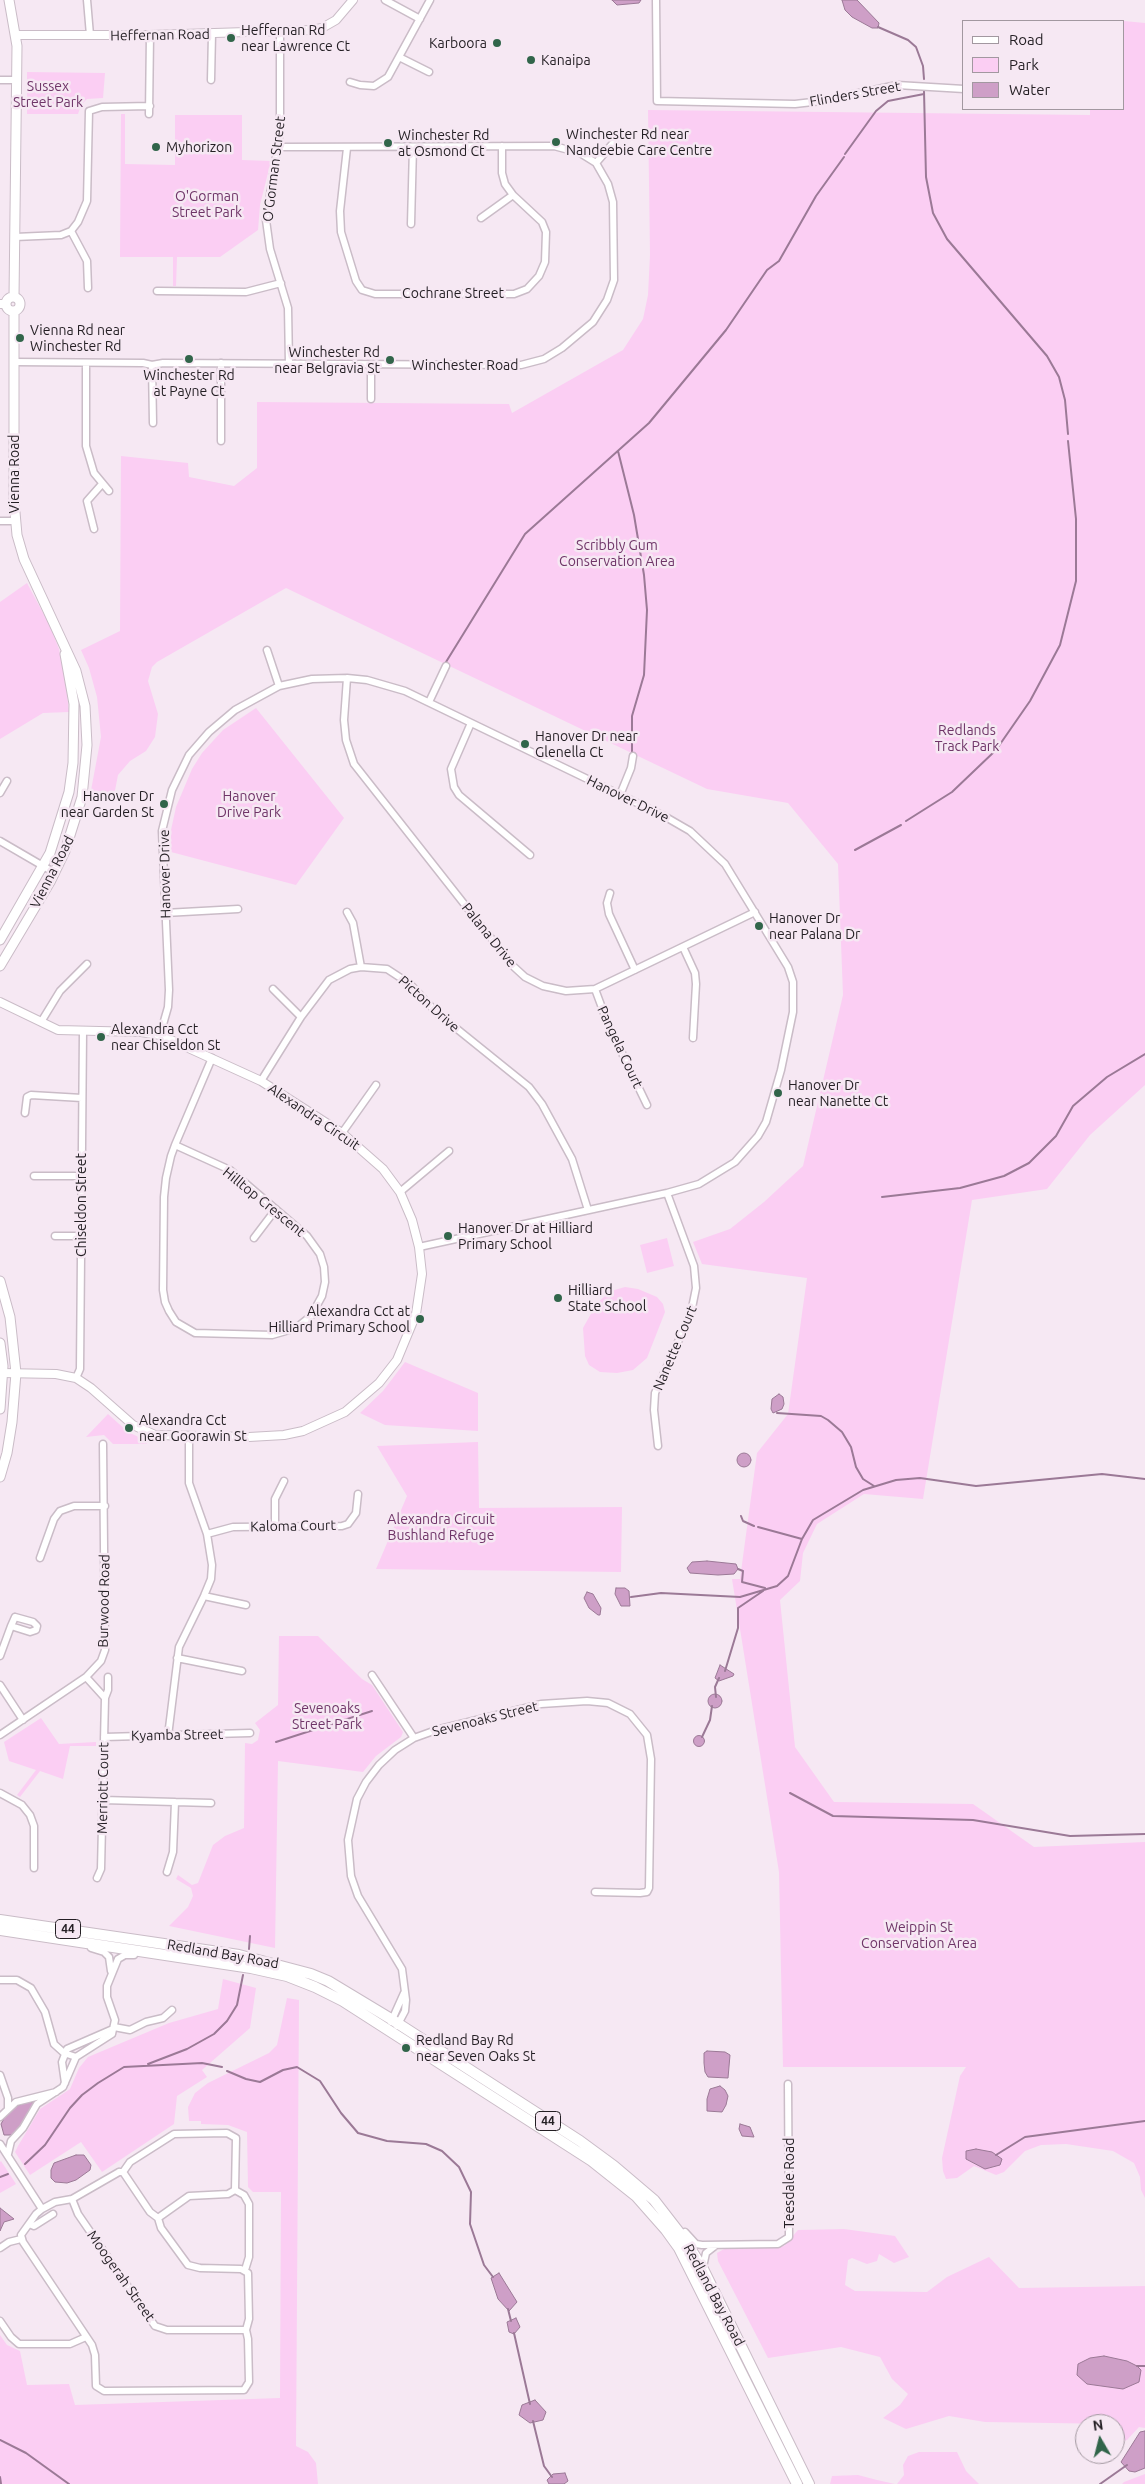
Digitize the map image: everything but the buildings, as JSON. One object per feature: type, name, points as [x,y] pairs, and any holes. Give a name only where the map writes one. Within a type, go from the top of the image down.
[{"type":"main road","points":[[9,0],[16,35],[14,297]]},
{"type":"main road","points":[[14,297],[20,301],[21,306],[14,312],[3,304],[14,297]]},
{"type":"main road","name":"Vienna Road","points":[[0,966],[55,873],[65,851],[78,815],[83,789],[87,745],[86,718],[80,684],[67,647],[56,628],[24,559],[14,521],[14,312]]},
{"type":"main road","name":"Vienna Road","points":[[0,940],[43,867],[64,814],[73,763],[72,692],[65,655],[56,628]]},
{"type":"main road","points":[[0,1282],[10,1317],[16,1372],[12,1422],[7,1453],[0,1477]]},
{"type":"main road","points":[[0,1343],[2,1373],[0,1409]]},
{"type":"main road","name":"Redland Bay Road","points":[[0,1920],[265,1960],[328,1981],[592,2162],[617,2180],[650,2211],[666,2230],[691,2268],[797,2484]]},
{"type":"main road","name":"Redland Bay Road","points":[[0,1930],[193,1958],[287,1976],[393,2025],[614,2166],[654,2200],[666,2214],[703,2269],[809,2484]]},
{"type":"street","points":[[88,0],[90,35]]},
{"type":"street","name":"Heffernan Road","points":[[16,35],[212,34],[280,32],[322,28],[336,20],[353,0]]},
{"type":"street","points":[[385,0],[420,19]]},
{"type":"street","points":[[350,82],[360,86],[374,86],[388,77],[430,0]]},
{"type":"street","name":"Flinders Street","points":[[656,0],[657,101],[795,104],[821,101],[896,85],[962,90]]},
{"type":"street","name":"O'Gorman Street","points":[[280,32],[281,114],[279,147],[266,220],[270,249],[290,320],[289,364]]},
{"type":"street","points":[[211,80],[212,34]]},
{"type":"street","points":[[150,35],[150,114]]},
{"type":"street","points":[[399,57],[429,72]]},
{"type":"street","points":[[0,80],[16,80]]},
{"type":"street","points":[[15,237],[50,237],[71,231],[83,214],[87,201],[89,112],[94,108],[102,107],[150,106]]},
{"type":"street","points":[[279,147],[413,148],[502,146],[563,148],[580,153],[596,163],[614,142]]},
{"type":"street","name":"Cochrane Street","points":[[347,148],[340,211],[341,232],[356,281],[362,290],[368,293],[514,294],[527,289],[539,276],[545,262],[546,232],[542,222],[513,195],[505,184],[502,173],[502,146]]},
{"type":"street","points":[[411,224],[413,148]]},
{"type":"street","name":"Winchester Road","points":[[14,362],[142,363],[152,366],[163,363],[507,366],[530,364],[552,355],[593,322],[604,307],[610,294],[614,263],[614,202],[608,184],[596,163]]},
{"type":"street","points":[[481,218],[513,195]]},
{"type":"street","points":[[71,231],[87,261],[88,288]]},
{"type":"street","points":[[157,292],[246,292],[281,283]]},
{"type":"street","points":[[86,363],[86,446],[94,473],[109,491]]},
{"type":"street","points":[[221,363],[221,441]]},
{"type":"street","points":[[370,364],[371,399]]},
{"type":"street","points":[[152,366],[152,423]]},
{"type":"street","points":[[94,528],[87,501],[102,484]]},
{"type":"street","points":[[0,521],[14,521]]},
{"type":"street","points":[[267,650],[279,686]]},
{"type":"street","points":[[429,702],[446,666]]},
{"type":"street","name":"Hanover Drive","points":[[160,1035],[168,1007],[162,831],[177,777],[190,755],[209,732],[235,710],[279,686],[321,678],[347,678],[386,684],[429,702],[620,795],[684,828],[710,848],[725,864],[788,967],[794,996],[781,1070],[771,1106],[758,1136],[735,1162],[700,1184],[667,1194],[419,1247]]},
{"type":"street","name":"Palana Drive","points":[[347,678],[344,720],[346,740],[354,764],[392,815],[513,966],[525,977],[543,986],[566,991],[595,989],[755,912]]},
{"type":"street","points":[[471,723],[451,769],[454,787],[459,795],[530,855]]},
{"type":"street","points":[[620,795],[631,768],[633,756]]},
{"type":"street","points":[[0,793],[7,781]]},
{"type":"street","points":[[0,840],[55,873]]},
{"type":"street","points":[[610,893],[607,903],[609,914],[635,970]]},
{"type":"street","points":[[166,913],[238,909]]},
{"type":"street","points":[[347,912],[353,922],[361,967]]},
{"type":"street","points":[[683,947],[695,973],[693,1038]]},
{"type":"street","points":[[41,1022],[60,991],[87,964]]},
{"type":"street","name":"Picton Drive","points":[[261,1081],[301,1017],[329,980],[350,969],[361,967],[387,969],[398,975],[436,1012],[529,1087],[542,1104],[572,1159],[588,1210]]},
{"type":"street","points":[[273,989],[301,1017]]},
{"type":"street","name":"Pangela Court","points":[[595,989],[608,1024],[647,1105]]},
{"type":"street","name":"Alexandra Circuit","points":[[0,1002],[58,1030],[141,1032],[160,1035],[261,1081],[342,1133],[383,1169],[400,1192],[412,1220],[419,1247],[421,1284],[412,1326],[397,1360],[367,1394],[340,1415],[303,1431],[266,1436],[189,1437],[156,1434],[133,1425],[91,1388],[76,1378],[56,1374],[2,1373]]},
{"type":"street","name":"Chiseldon Street","points":[[76,1378],[80,1369],[83,1032]]},
{"type":"street","name":"Hilltop Crescent","points":[[175,1145],[230,1170],[307,1236],[322,1260],[325,1282],[322,1296],[311,1316],[296,1328],[272,1335],[208,1335],[185,1328],[168,1311],[163,1290],[164,1196],[169,1163],[175,1145],[212,1058]]},
{"type":"street","points":[[342,1133],[376,1085]]},
{"type":"street","points":[[25,1113],[27,1097],[31,1094],[82,1098]]},
{"type":"street","points":[[400,1192],[449,1150]]},
{"type":"street","points":[[34,1176],[82,1176]]},
{"type":"street","name":"Nanette Court","points":[[658,1446],[655,1393],[691,1313],[696,1288],[694,1266],[667,1194]]},
{"type":"street","points":[[254,1238],[276,1209]]},
{"type":"street","points":[[55,1236],[81,1236]]},
{"type":"street","points":[[168,1736],[177,1658],[183,1636],[204,1596],[210,1579],[212,1565],[207,1534],[189,1483],[189,1437]]},
{"type":"street","name":"Burwood Road","points":[[0,1736],[86,1677],[101,1661],[105,1650],[103,1444]]},
{"type":"street","points":[[275,1526],[275,1498],[284,1481]]},
{"type":"street","name":"Kaloma Court","points":[[207,1534],[233,1527],[342,1526],[348,1524],[356,1513],[358,1494]]},
{"type":"street","points":[[40,1558],[54,1519],[60,1511],[74,1506],[105,1506]]},
{"type":"street","points":[[204,1596],[246,1605]]},
{"type":"street","points":[[0,1656],[11,1626]]},
{"type":"street","points":[[177,1658],[242,1671]]},
{"type":"street","points":[[372,1675],[414,1738]]},
{"type":"street","points":[[86,1677],[104,1698]]},
{"type":"street","name":"Merriott Court","points":[[98,1878],[102,1869],[104,1698],[108,1690],[108,1677]]},
{"type":"street","points":[[0,1685],[23,1720]]},
{"type":"street","name":"Sevenoaks Street","points":[[393,2025],[405,1989],[402,1969],[358,1896],[351,1876],[348,1840],[357,1799],[366,1782],[379,1765],[414,1738],[439,1729],[540,1704],[570,1702],[601,1703],[619,1707],[630,1714],[647,1735],[651,1758],[650,1882],[647,1892],[595,1892]]},
{"type":"street","name":"Kyamba Street","points":[[104,1737],[250,1733]]},
{"type":"street","points":[[0,1793],[22,1806],[30,1815],[34,1826],[34,1868]]},
{"type":"street","points":[[102,1800],[210,1803]]},
{"type":"street","points":[[167,1872],[173,1852],[175,1802]]},
{"type":"street","points":[[29,1934],[49,1942],[98,1950],[109,1957],[112,1972]]},
{"type":"street","points":[[8,2154],[11,2141],[23,2128],[37,2104],[66,2084],[76,2058],[85,2050],[110,2037],[114,2028],[114,2017],[106,1991],[118,1959],[125,1955],[172,1961],[193,1958]]},
{"type":"street","points":[[0,1980],[17,1980],[31,1988],[45,2012],[54,2044],[64,2053],[76,2058]]},
{"type":"street","points":[[66,2084],[62,2062],[64,2053],[74,2045],[114,2028],[130,2030],[146,2022],[163,2018],[172,2010]]},
{"type":"street","points":[[0,2075],[8,2098],[8,2108]]},
{"type":"street","name":"Teesdale Road","points":[[666,2214],[676,2221],[696,2244],[778,2244],[789,2237],[788,2084]]},
{"type":"street","points":[[0,2117],[16,2102],[56,2092]]},
{"type":"street","points":[[8,2098],[16,2102]]},
{"type":"street","points":[[0,2248],[9,2242],[21,2239],[29,2224],[42,2209],[55,2202],[72,2199],[114,2173],[123,2172],[130,2162],[174,2134],[227,2133],[236,2138],[235,2190]]},
{"type":"street","points":[[11,2141],[0,2144],[42,2209]]},
{"type":"street","points":[[123,2172],[150,2212],[158,2218],[161,2228],[188,2265],[200,2268],[245,2270]]},
{"type":"street","points":[[158,2218],[189,2196],[228,2194],[235,2190]]},
{"type":"street","points":[[21,2239],[94,2350],[96,2384],[101,2390],[239,2392],[248,2387],[249,2382],[246,2330],[249,2320],[249,2277],[245,2270],[249,2257],[249,2204],[244,2195],[235,2190]]},
{"type":"street","name":"Moogerah Street","points":[[72,2199],[78,2214],[155,2326],[167,2330],[246,2330]]},
{"type":"street","points":[[29,2224],[34,2226],[53,2214]]},
{"type":"street","points":[[703,2269],[703,2259],[706,2253],[716,2245]]},
{"type":"street","points":[[0,2321],[11,2338],[19,2344],[70,2344],[86,2337]]},
{"type":"green space","points":[[1125,21],[1145,23],[1145,1085],[1090,1135],[1047,1189],[972,1200],[923,1499],[864,1494],[817,1524],[803,1553],[800,1581],[780,1600],[795,1747],[834,1802],[973,1804],[1034,1847],[1145,1842],[1145,2198],[1141,2190],[1140,2177],[1134,2163],[1113,2151],[1066,2144],[1041,2145],[1025,2151],[1004,2172],[996,2175],[974,2166],[957,2178],[946,2179],[942,2158],[960,2076],[966,2067],[783,2067],[779,1872],[732,1579],[740,1579],[757,1453],[788,1414],[807,1278],[702,1264],[693,1242],[730,1229],[764,1202],[803,1166],[843,995],[838,864],[788,803],[707,789],[286,588],[157,662],[152,667],[148,681],[158,714],[155,737],[146,751],[130,761],[118,775],[113,801],[89,801],[101,737],[97,697],[89,668],[81,650],[120,631],[121,456],[188,463],[189,477],[234,486],[257,468],[257,402],[509,404],[512,413],[623,350],[643,319],[648,295],[650,255],[648,110],[1090,115],[1090,110],[1125,110]]},
{"type":"green space","name":"Sussex Street Park","points":[[27,72],[105,73],[103,98],[87,99],[81,105],[78,114],[27,114]]},
{"type":"green space","name":"O'Gorman Street Park","points":[[121,114],[125,114],[125,164],[175,165],[175,115],[242,115],[242,160],[271,161],[260,205],[258,230],[220,257],[177,257],[176,286],[173,286],[173,257],[120,257]]},
{"type":"green space","points":[[27,583],[50,626],[59,649],[65,677],[69,712],[43,713],[0,739],[0,602]]},
{"type":"green space","name":"Hanover Drive Park","points":[[256,708],[344,818],[296,885],[171,852],[171,830],[176,807],[192,769],[202,753],[223,730]]},
{"type":"green space","points":[[667,1238],[674,1266],[647,1273],[640,1245]]},
{"type":"green space","points":[[625,1287],[638,1289],[657,1297],[663,1304],[665,1312],[647,1358],[633,1370],[617,1373],[600,1372],[589,1365],[585,1356],[583,1328],[597,1303],[611,1291]]},
{"type":"green space","points":[[405,1362],[478,1393],[478,1431],[385,1425],[360,1413],[383,1391]]},
{"type":"green space","points":[[108,1414],[128,1432],[147,1441],[147,1444],[113,1444],[104,1435],[86,1437]]},
{"type":"green space","name":"Alexandra Circuit Bushland Refuge","points":[[478,1442],[479,1508],[622,1507],[621,1572],[376,1569],[407,1496],[377,1446]]},
{"type":"green space","name":"Sevenoaks Street Park","points":[[279,1636],[318,1636],[362,1679],[372,1685],[403,1732],[401,1737],[376,1756],[363,1772],[278,1761],[275,1948],[169,1926],[188,1907],[193,1896],[191,1888],[176,1879],[178,1875],[192,1885],[198,1883],[213,1845],[225,1836],[244,1828],[245,1743],[252,1744],[258,1740],[260,1730],[255,1723],[278,1705]]},
{"type":"green space","points":[[41,1718],[59,1744],[96,1742],[96,1746],[70,1746],[63,1779],[40,1771],[20,1797],[17,1795],[36,1770],[9,1761],[4,1742]]},
{"type":"green space","points":[[223,1979],[256,1988],[250,2028],[202,2070],[207,2077],[177,2096],[174,2124],[102,2172],[81,2142],[30,2175],[15,2152],[40,2109],[70,2089],[79,2068],[88,2057],[169,2023],[218,2009]]},
{"type":"green space","points":[[287,1998],[299,2000],[296,2446],[308,2452],[316,2463],[318,2484],[0,2484],[0,2335],[7,2345],[20,2351],[27,2385],[69,2384],[75,2405],[280,2398],[281,2192],[253,2192],[248,2187],[247,2132],[228,2125],[201,2124],[201,2121],[189,2121],[188,2107],[195,2093],[208,2083],[269,2053],[277,2045]]},
{"type":"green space","points":[[0,2162],[16,2184],[0,2193]]},
{"type":"green space","points":[[844,2229],[895,2236],[909,2257],[894,2263],[879,2254],[877,2261],[867,2264],[852,2258],[848,2260],[845,2285],[855,2291],[927,2292],[947,2277],[989,2257],[1019,2288],[1145,2286],[1145,2428],[1139,2427],[1125,2441],[1125,2414],[1075,2414],[1075,2423],[985,2422],[949,2416],[906,2429],[883,2418],[900,2405],[908,2394],[892,2379],[880,2357],[841,2347],[768,2358],[718,2261],[717,2253],[724,2249],[784,2246],[798,2230]]},
{"type":"green space","points":[[919,2452],[957,2452],[966,2471],[979,2484],[897,2484],[904,2475],[903,2465],[908,2456]]},
{"type":"green space","points":[[1145,2474],[1145,2484],[1122,2484],[1124,2482]]},
{"type":"green space","points":[[858,2475],[895,2484],[830,2484],[832,2476]]},
{"type":"water","points":[[612,0],[641,0],[639,3],[617,5]]},
{"type":"water","points":[[842,0],[857,0],[879,23],[878,28],[872,28],[852,17],[845,10]]},
{"type":"water","points":[[779,1394],[783,1397],[784,1404],[782,1409],[773,1413],[771,1409],[772,1399]]},
{"type":"water","points":[[744,1453],[749,1455],[751,1460],[749,1465],[744,1467],[739,1465],[737,1460],[739,1455]]},
{"type":"water","points":[[707,1561],[736,1564],[738,1569],[734,1574],[718,1575],[690,1573],[687,1568],[692,1562]]},
{"type":"water","points":[[616,1588],[625,1588],[629,1591],[630,1606],[621,1606],[615,1594]]},
{"type":"water","points":[[587,1592],[593,1594],[601,1608],[600,1615],[589,1608],[584,1598]]},
{"type":"water","points":[[720,1665],[734,1674],[733,1676],[719,1681],[715,1678]]},
{"type":"water","points":[[715,1694],[720,1696],[722,1701],[720,1706],[715,1708],[710,1706],[708,1701],[710,1696]]},
{"type":"water","points":[[699,1735],[705,1741],[699,1747],[693,1741]]},
{"type":"water","points":[[707,2051],[725,2052],[730,2055],[728,2078],[708,2077],[705,2072],[704,2063],[704,2053]]},
{"type":"water","points":[[720,2086],[728,2096],[726,2105],[722,2112],[707,2111],[707,2099],[710,2089]]},
{"type":"water","points":[[34,2102],[22,2124],[12,2135],[4,2135],[1,2124],[7,2113],[14,2107]]},
{"type":"water","points":[[740,2124],[750,2127],[754,2137],[742,2136],[739,2129]]},
{"type":"water","points":[[976,2149],[992,2152],[1002,2159],[1000,2165],[985,2169],[966,2159],[966,2151]]},
{"type":"water","points":[[76,2155],[84,2155],[91,2165],[90,2170],[76,2180],[67,2183],[55,2182],[51,2178],[51,2170],[54,2163]]},
{"type":"water","points":[[0,2208],[14,2219],[4,2222],[0,2231]]},
{"type":"water","points":[[499,2273],[517,2302],[509,2311],[498,2299],[491,2278]]},
{"type":"water","points":[[516,2318],[520,2327],[514,2334],[509,2332],[507,2322]]},
{"type":"water","points":[[1104,2356],[1127,2361],[1137,2366],[1141,2370],[1139,2382],[1123,2389],[1087,2384],[1077,2375],[1078,2364],[1090,2358]]},
{"type":"water","points":[[535,2400],[546,2412],[543,2420],[530,2423],[519,2415],[522,2405]]},
{"type":"water","points":[[1145,2431],[1145,2468],[1135,2472],[1129,2471],[1123,2464],[1125,2464],[1125,2456],[1140,2432]]},
{"type":"water","points":[[565,2473],[568,2481],[564,2484],[549,2484],[547,2480],[553,2474]]},
{"type":"waterway","points":[[878,27],[908,40],[916,47],[923,66],[924,79]]},
{"type":"waterway","points":[[924,91],[926,177],[933,213],[947,239],[1047,356],[1059,377],[1065,400],[1068,434]]},
{"type":"waterway","points":[[845,154],[876,111],[888,101],[924,94]]},
{"type":"waterway","points":[[446,662],[525,534],[649,423],[726,330],[767,270],[779,261],[816,196],[844,157]]},
{"type":"waterway","points":[[906,821],[952,792],[996,750],[1030,701],[1060,645],[1076,581],[1076,519],[1068,441]]},
{"type":"waterway","points":[[618,451],[634,515],[644,575],[647,610],[644,675],[632,716],[632,754]]},
{"type":"waterway","points":[[855,850],[901,825]]},
{"type":"waterway","points":[[882,1197],[960,1188],[1004,1176],[1029,1163],[1056,1136],[1073,1106],[1107,1077],[1145,1054]]},
{"type":"waterway","points":[[777,1413],[821,1416],[828,1420],[842,1432],[851,1447],[856,1467],[863,1479],[874,1486]]},
{"type":"waterway","points":[[631,1597],[661,1593],[740,1597],[777,1586],[788,1576],[802,1539],[813,1520],[863,1490],[896,1480],[920,1478],[976,1486],[1102,1474],[1145,1479]]},
{"type":"waterway","points":[[741,1516],[743,1521],[754,1526]]},
{"type":"waterway","points":[[758,1527],[802,1539]]},
{"type":"waterway","points":[[738,1569],[743,1571],[742,1582],[765,1588]]},
{"type":"waterway","points":[[725,1671],[738,1628],[738,1608],[763,1591]]},
{"type":"waterway","points":[[716,1697],[715,1687],[719,1678]]},
{"type":"waterway","points":[[702,1737],[710,1720],[712,1706]]},
{"type":"waterway","points":[[276,1742],[372,1711]]},
{"type":"waterway","points":[[790,1793],[833,1816],[973,1820],[1070,1836],[1145,1834]]},
{"type":"waterway","points":[[249,1949],[250,1936]]},
{"type":"waterway","points":[[148,2064],[187,2049],[214,2034],[227,2021],[237,2005],[243,1975]]},
{"type":"waterway","points":[[25,2164],[45,2145],[70,2108],[82,2095],[124,2067],[202,2063],[222,2067]]},
{"type":"waterway","points":[[227,2071],[246,2079],[260,2082],[283,2070],[297,2067],[320,2081],[341,2113],[358,2133],[387,2141],[426,2144],[442,2151],[459,2167],[471,2192],[470,2224],[484,2265],[493,2277]]},
{"type":"waterway","points":[[996,2155],[1025,2137],[1145,2121]]},
{"type":"waterway","points":[[0,2177],[8,2174]]},
{"type":"waterway","points":[[508,2309],[511,2321]]},
{"type":"waterway","points":[[514,2333],[530,2404]]},
{"type":"waterway","points":[[1137,2366],[1145,2366]]},
{"type":"waterway","points":[[533,2421],[544,2466],[552,2477]]},
{"type":"waterway","points":[[0,2440],[26,2453],[69,2484]]},
{"type":"waterway","points":[[1100,2484],[1127,2465]]},
{"type":"waterway","points":[[0,2477],[1,2484]]},
{"type":"place","name":"Heffernan Rd near Lawrence Ct","points":[[231,38]]},
{"type":"place","name":"Karboora","points":[[497,43]]},
{"type":"place","name":"Kanaipa","points":[[531,60]]},
{"type":"place","name":"Winchester Rd near Nandeebie Care Centre","points":[[556,142]]},
{"type":"place","name":"Winchester Rd at Osmond Ct","points":[[388,143]]},
{"type":"place","name":"Myhorizon","points":[[156,147]]},
{"type":"place","name":"Vienna Rd near Winchester Rd","points":[[20,338]]},
{"type":"place","name":"Winchester Rd at Payne Ct","points":[[189,359]]},
{"type":"place","name":"Winchester Rd near Belgravia St","points":[[390,360]]},
{"type":"place","name":"Hanover Dr near Glenella Ct","points":[[525,744]]},
{"type":"place","name":"Hanover Dr near Garden St","points":[[164,804]]},
{"type":"place","name":"Hanover Dr near Palana Dr","points":[[759,926]]},
{"type":"place","name":"Alexandra Cct near Chiseldon St","points":[[101,1037]]},
{"type":"place","name":"Hanover Dr near Nanette Ct","points":[[778,1093]]},
{"type":"place","name":"Hanover Dr at Hilliard Primary School","points":[[448,1236]]},
{"type":"place","name":"Hilliard State School","points":[[558,1298]]},
{"type":"place","name":"Alexandra Cct at Hilliard Primary School","points":[[420,1319]]},
{"type":"place","name":"Alexandra Cct near Goorawin St","points":[[129,1428]]},
{"type":"place","name":"Redland Bay Rd near Seven Oaks St","points":[[406,2048]]},
{"type":"park label","name":"Scribbly Gum Conservation Area","points":[[617,554]]},
{"type":"park label","name":"Redlands Track Park","points":[[967,738]]},
{"type":"park label","name":"Weippin St Conservation Area","points":[[919,1935]]}]
